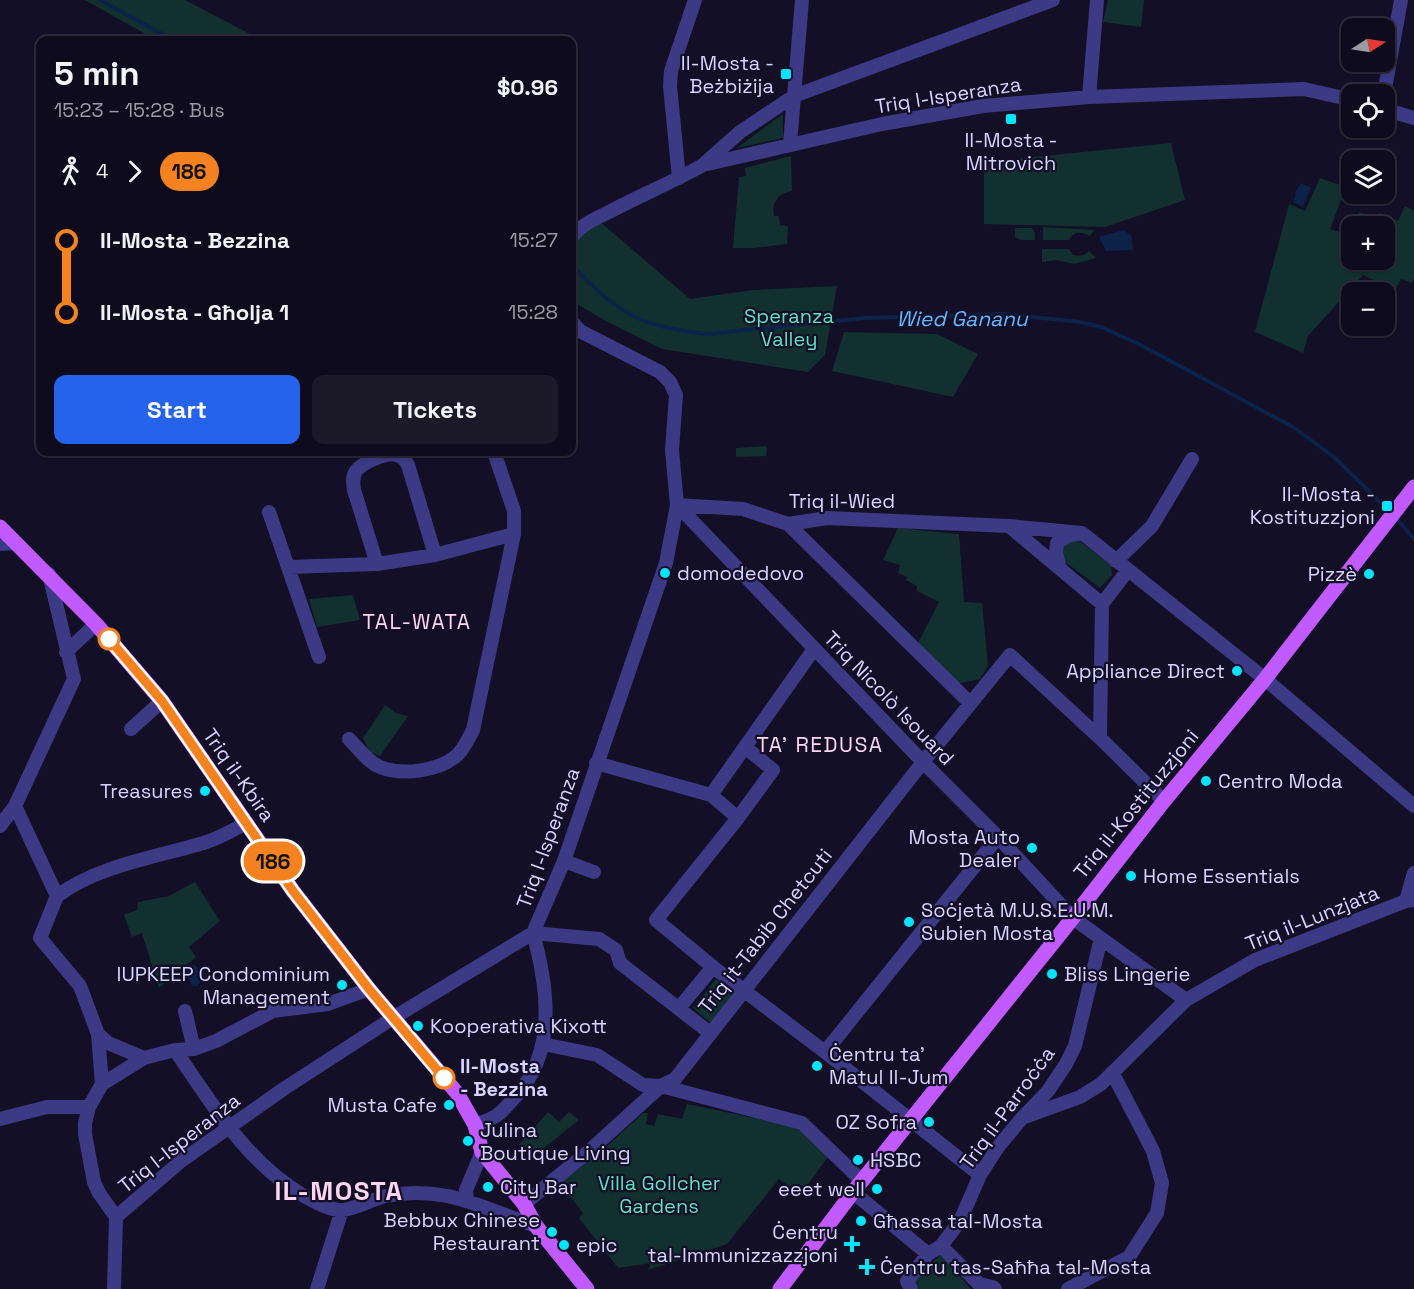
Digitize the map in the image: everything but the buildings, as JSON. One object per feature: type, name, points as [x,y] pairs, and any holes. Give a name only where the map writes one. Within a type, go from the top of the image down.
[{"type":"main road","name":"Triq il-Kostituzzjoni","points":[[780,1289],[858,1186],[1164,801],[1265,679],[1414,487]]},
{"type":"main road","name":"Triq il-Kbira","points":[[0,527],[96,624],[162,701],[293,891],[369,989],[457,1093],[475,1125],[482,1152],[524,1204],[536,1226],[588,1289]]},
{"type":"street","points":[[679,178],[670,86],[671,71],[696,0]]},
{"type":"street","points":[[790,144],[802,0]]},
{"type":"street","points":[[703,165],[740,132],[794,96],[1053,0]]},
{"type":"street","points":[[1089,97],[1097,0]]},
{"type":"street","points":[[1386,84],[1401,0]]},
{"type":"street","name":"Triq l-Isperanza","points":[[576,231],[632,199],[703,165],[790,144],[983,106],[1089,97],[1304,89],[1341,97]]},
{"type":"street","points":[[1395,112],[1414,118]]},
{"type":"street","name":"Triq l-Isperanza","points":[[116,1217],[166,1172],[228,1127],[393,1018],[533,933],[564,861],[662,577],[677,505],[672,450],[676,395],[670,381],[660,372],[580,331],[576,326]]},
{"type":"street","points":[[377,564],[353,480],[357,471],[364,465],[385,456]]},
{"type":"street","points":[[399,456],[408,465],[435,555]]},
{"type":"street","points":[[349,739],[378,767],[396,772],[416,771],[436,766],[455,757],[466,745],[473,729],[514,534],[514,511],[495,456]]},
{"type":"street","points":[[1164,801],[1100,738],[1102,604],[1122,566],[1152,526],[1192,459]]},
{"type":"street","name":"Triq il-Wied","points":[[677,505],[743,509],[788,524],[827,518],[1009,526],[1082,533]]},
{"type":"street","name":"Triq Nicolò Isouard","points":[[677,505],[998,837],[1073,918],[1186,1000]]},
{"type":"street","points":[[269,512],[319,657]]},
{"type":"street","points":[[788,524],[970,703]]},
{"type":"street","points":[[1009,526],[1102,604]]},
{"type":"street","points":[[1060,569],[1056,553],[1057,543],[1067,536],[1082,533],[1265,679],[1414,806]]},
{"type":"street","points":[[288,567],[377,564],[435,555],[514,534]]},
{"type":"street","points":[[0,544],[16,543]]},
{"type":"street","points":[[0,826],[15,806],[74,679],[49,574]]},
{"type":"street","points":[[66,651],[96,624]]},
{"type":"street","points":[[711,795],[814,649]]},
{"type":"street","name":"Triq it-Tabib Chetcuti","points":[[524,1204],[588,1152],[661,1086],[675,1079],[923,762],[1010,655],[1100,738]]},
{"type":"street","points":[[130,729],[162,701]]},
{"type":"street","points":[[745,747],[773,770],[738,818],[656,920],[712,967],[825,1052],[980,1175]]},
{"type":"street","points":[[596,763],[711,795],[738,818]]},
{"type":"street","points":[[15,806],[57,896]]},
{"type":"street","points":[[102,1084],[98,1034],[80,986],[40,938],[57,896],[70,886],[140,858],[202,844],[246,823]]},
{"type":"street","points":[[825,1052],[998,837]]},
{"type":"street","points":[[564,861],[594,872]]},
{"type":"street","points":[[1410,901],[1414,873]]},
{"type":"street","name":"Triq il-Lunzjata","points":[[1022,1118],[1080,1097],[1113,1074],[1186,1000],[1255,960],[1410,901]]},
{"type":"street","points":[[475,1125],[498,1115],[523,1088],[535,1068],[543,1044],[546,985],[533,933],[599,939],[616,950],[620,963],[710,1033]]},
{"type":"street","name":"Triq il-Parroċċa","points":[[909,1285],[928,1254],[941,1246],[960,1221],[980,1175],[998,1147],[1048,1091],[1066,1064],[1075,1046],[1101,938]]},
{"type":"street","name":"Triq it-Tabib Chetcuti","points":[[679,1008],[712,967]]},
{"type":"street","points":[[114,1289],[116,1217],[94,1182],[85,1134],[89,1107],[102,1084],[144,1058],[175,1050],[194,1049],[216,1041],[273,1011],[328,1004],[369,989]]},
{"type":"street","points":[[184,1011],[194,1049]]},
{"type":"street","points":[[98,1034],[108,1043],[144,1058]]},
{"type":"street","points":[[543,1044],[597,1055],[643,1085],[661,1086],[802,1123],[858,1186],[928,1254]]},
{"type":"street","points":[[175,1050],[228,1127],[275,1177],[316,1203],[342,1210],[386,1196],[425,1192],[466,1199],[497,1214],[536,1226]]},
{"type":"street","points":[[1068,1289],[1129,1257],[1157,1213],[1162,1183],[1153,1151],[1113,1074]]},
{"type":"street","points":[[0,1119],[47,1107],[89,1107]]},
{"type":"street","points":[[466,1199],[466,1191],[482,1152]]},
{"type":"street","points":[[317,1289],[342,1210]]},
{"type":"street","points":[[941,1246],[979,1284],[995,1289]]},
{"type":"green space","points":[[85,0],[185,0],[253,36],[149,36]]},
{"type":"green space","points":[[1108,0],[1144,0],[1141,27],[1103,22]]},
{"type":"green space","points":[[783,114],[783,138],[737,148]]},
{"type":"green space","points":[[1171,143],[1185,200],[1105,227],[984,224],[984,162]]},
{"type":"green space","points":[[791,156],[792,191],[777,199],[773,211],[774,216],[779,216],[780,225],[788,226],[787,244],[733,248],[739,177],[746,176],[745,168]]},
{"type":"green space","points":[[1320,178],[1341,185],[1341,200],[1330,229],[1341,232],[1341,270],[1395,270],[1395,220],[1398,221],[1405,206],[1414,210],[1414,278],[1412,283],[1401,279],[1395,290],[1395,282],[1378,282],[1363,275],[1357,282],[1341,282],[1341,299],[1308,336],[1303,353],[1255,332],[1289,204],[1305,211]]},
{"type":"green space","points":[[1359,212],[1371,216],[1357,216]]},
{"type":"green space","name":"Speranza Valley","points":[[599,221],[690,299],[753,290],[837,286],[825,355],[808,372],[662,349],[606,321],[576,304],[576,227]]},
{"type":"green space","points":[[1043,227],[1094,230],[1090,236],[1078,233],[1069,240],[1043,240]]},
{"type":"green space","points":[[1015,228],[1032,228],[1035,240],[1021,240],[1015,237]]},
{"type":"green space","points":[[1042,249],[1069,249],[1073,255],[1080,256],[1089,251],[1096,258],[1074,264],[1057,260],[1042,262]]},
{"type":"green space","points":[[844,332],[937,334],[978,354],[953,397],[832,371]]},
{"type":"green space","points":[[767,446],[766,456],[736,457],[736,448]]},
{"type":"green space","points":[[898,528],[959,534],[964,602],[982,603],[988,666],[980,679],[956,684],[917,645],[939,602],[917,591],[917,586],[898,573],[900,565],[883,560]]},
{"type":"green space","points":[[1078,540],[1111,565],[1112,575],[1100,588],[1061,559],[1061,552],[1067,542]]},
{"type":"green space","points":[[353,595],[360,620],[317,627],[309,599]]},
{"type":"green space","points":[[385,705],[396,713],[408,716],[380,756],[370,752],[363,738]]},
{"type":"green space","points":[[195,882],[220,921],[189,947],[196,957],[159,988],[142,933],[132,937],[124,915],[137,910],[138,902],[169,896]]},
{"type":"green space","points":[[716,979],[736,995],[712,1024],[693,1008]]},
{"type":"green space","name":"Villa Gollcher Gardens","points":[[687,1104],[797,1127],[828,1157],[800,1195],[779,1179],[727,1244],[648,1270],[651,1263],[618,1268],[579,1218],[583,1213],[560,1183],[605,1148],[643,1113],[648,1113],[646,1124],[654,1126],[658,1114],[682,1119]]},
{"type":"green space","points":[[548,1112],[559,1122],[569,1112],[579,1120],[530,1159],[519,1145]]},
{"type":"green space","points":[[941,1254],[971,1289],[919,1289],[914,1280]]},
{"type":"water","points":[[1301,183],[1311,188],[1303,207],[1293,202]]},
{"type":"water","points":[[1123,230],[1131,235],[1133,250],[1106,251],[1099,237]]},
{"type":"water","points":[[194,965],[200,970],[202,976],[198,986],[192,986],[186,973],[188,966]]},
{"type":"waterway","name":"Wied Gananu","points":[[100,0],[166,36]]},
{"type":"waterway","name":"Wied Gananu","points":[[576,269],[603,295],[632,315],[665,327],[708,334],[865,318],[1004,314],[1080,322],[1101,327],[1139,344],[1293,427],[1334,457],[1390,512]]},
{"type":"waterway","name":"Wied Gananu","points":[[1395,517],[1414,539]]},
{"type":"bus line","name":"186","points":[[109,639],[162,701],[293,891],[369,989],[444,1078]]},
{"type":"place","name":"Il-Mosta - Beżbiżija","points":[[786,74]]},
{"type":"place","name":"Il-Mosta - Mitrovich","points":[[1011,119]]},
{"type":"place","name":"Il-Mosta - Kostituzzjoni","points":[[1387,506]]},
{"type":"place","name":"domodedovo","points":[[665,573]]},
{"type":"place","name":"Pizzè","points":[[1369,574]]},
{"type":"place","name":"Appliance Direct","points":[[1237,671]]},
{"type":"place","name":"Centro Moda","points":[[1206,781]]},
{"type":"place","name":"Treasures","points":[[205,791]]},
{"type":"place","name":"Mosta Auto Dealer","points":[[1032,848]]},
{"type":"place","name":"Home Essentials","points":[[1131,876]]},
{"type":"place","name":"Soċjetà M.U.S.E.U.M. Subien Mosta","points":[[909,922]]},
{"type":"place","name":"Bliss Lingerie","points":[[1052,974]]},
{"type":"place","name":"IUPKEEP Condominium Management","points":[[342,985]]},
{"type":"place","name":"Kooperativa Kixott","points":[[418,1026]]},
{"type":"place","name":"Ċentru ta' Matul Il-Jum","points":[[817,1066]]},
{"type":"place","name":"Il-Mosta - Bezzina","points":[[444,1078]]},
{"type":"place","name":"Musta Cafe","points":[[449,1105]]},
{"type":"place","name":"OZ Sofra","points":[[929,1122]]},
{"type":"place","name":"Julina Boutique Living","points":[[468,1141]]},
{"type":"place","name":"HSBC","points":[[858,1160]]},
{"type":"place","name":"City Bar","points":[[488,1187]]},
{"type":"place","name":"eeet well","points":[[877,1189]]},
{"type":"place","name":"Għassa tal-Mosta","points":[[861,1221]]},
{"type":"place","name":"Bebbux Chinese Restaurant","points":[[552,1232]]},
{"type":"place","name":"Ċentru tal-Immunizzazzjoni","points":[[852,1244]]},
{"type":"place","name":"epic","points":[[564,1245]]},
{"type":"place","name":"Ċentru tas-Saħħa tal-Mosta","points":[[867,1267]]},
{"type":"district","name":"TAL-WATA","points":[[417,621]]},
{"type":"district","name":"TA' REDUSA","points":[[820,744]]},
{"type":"district","name":"IL-MOSTA","points":[[339,1191]]}]
